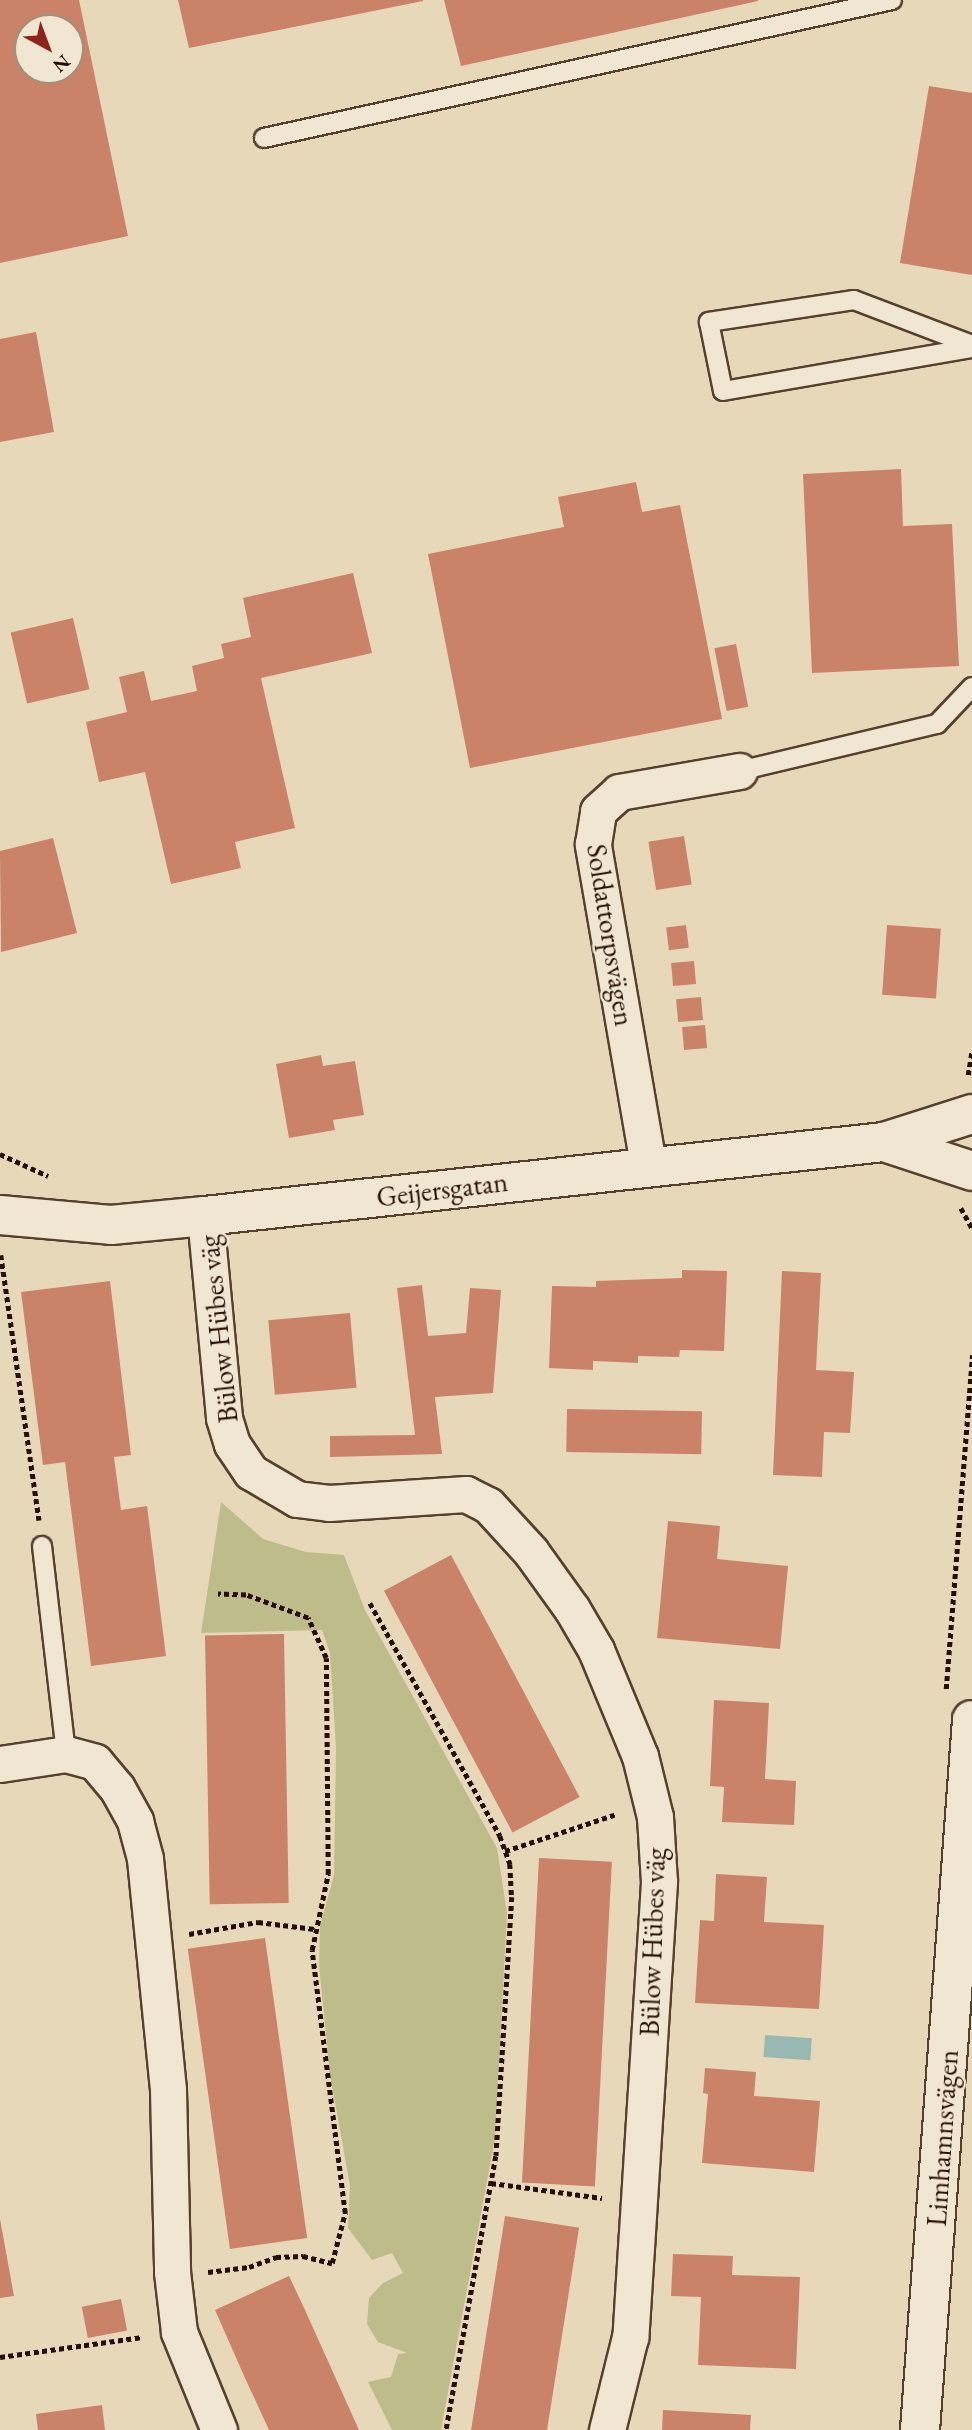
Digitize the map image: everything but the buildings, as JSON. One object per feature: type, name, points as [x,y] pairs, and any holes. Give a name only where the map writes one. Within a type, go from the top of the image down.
[{"type":"street","name":"Soldattorpsvägen","points":[[648,1164],[593,844],[598,811],[619,792],[739,771]]},
{"type":"street","name":"Geijersgatan","points":[[0,1215],[111,1225],[205,1216],[648,1164],[884,1142],[972,1114]]},
{"type":"street","name":"Geijersgatan","points":[[884,1142],[972,1171]]},
{"type":"street","name":"Bülow Hübes väg","points":[[205,1216],[224,1418],[232,1444],[251,1472],[297,1499],[329,1503],[466,1494],[488,1505],[531,1552],[596,1650],[640,1756],[650,1800],[659,1881],[630,2337],[607,2430]]},
{"type":"street","name":"Limhamnsvägen","points":[[920,2430],[972,1720]]},
{"type":"street","points":[[0,1764],[66,1754],[95,1762],[117,1788],[135,1821],[145,1859],[150,1935],[172,2143],[172,2272],[179,2332],[219,2430]]},
{"type":"lane","points":[[264,138],[892,0]]},
{"type":"lane","points":[[854,300],[972,346],[723,391],[709,322],[854,300]]},
{"type":"lane","points":[[739,771],[937,724],[972,687]]},
{"type":"lane","points":[[43,1546],[66,1754]]},
{"type":"path","points":[[0,1247],[43,1546]]},
{"type":"path","points":[[172,2272],[226,2273],[276,2257],[303,2256],[332,2263],[345,2213],[312,1950],[328,1862],[326,1658],[308,1618],[246,1595],[218,1594]]},
{"type":"path","points":[[370,1603],[505,1851],[512,1897],[504,2061],[491,2183],[446,2430]]},
{"type":"path","points":[[505,1851],[650,1800]]},
{"type":"path","points":[[150,1935],[198,1934],[220,1925],[258,1922],[315,1929]]},
{"type":"path","points":[[491,2183],[639,2202]]},
{"type":"path","points":[[0,2357],[179,2332]]},
{"type":"shaded area","points":[[221,1502],[263,1539],[306,1552],[344,1555],[365,1610],[497,1848],[507,1913],[495,2138],[441,2430],[392,2430],[368,2382],[391,2377],[398,2354],[407,2353],[378,2342],[367,2324],[369,2298],[383,2283],[403,2273],[392,2253],[372,2260],[348,2228],[350,2186],[330,2074],[319,1965],[320,1926],[334,1875],[336,1747],[330,1653],[322,1630],[201,1633]]},
{"type":"water","points":[[765,2035],[812,2038],[810,2060],[763,2057]]}]
